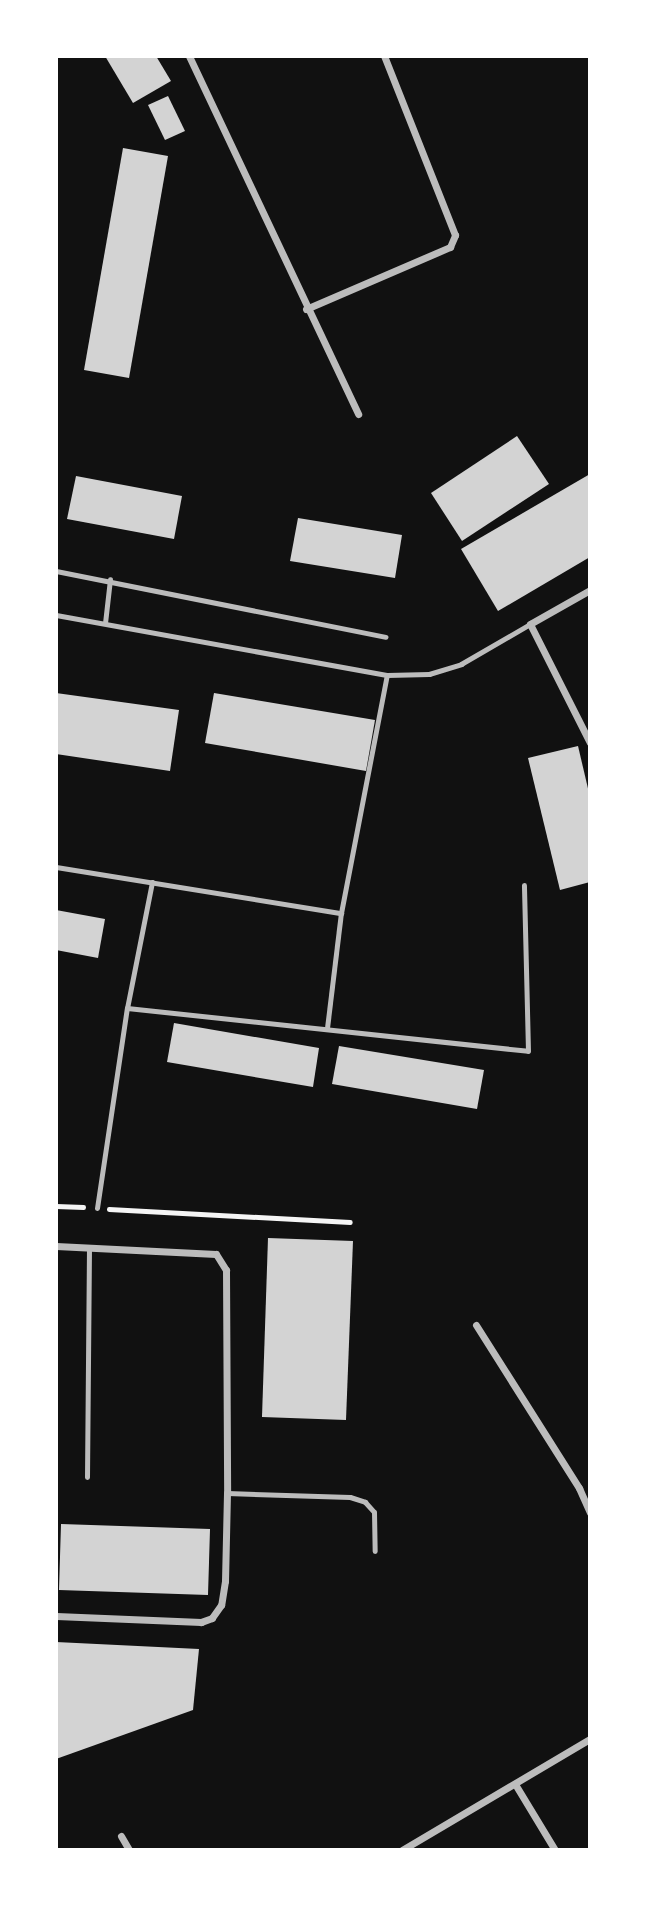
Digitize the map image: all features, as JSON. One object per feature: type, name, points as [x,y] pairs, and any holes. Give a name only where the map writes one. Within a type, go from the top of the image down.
[{"type":"street","points":[[189,56],[306,309],[358,414]]},
{"type":"street","points":[[306,309],[450,247],[455,235],[384,56]]},
{"type":"street","points":[[590,590],[530,624],[590,743]]},
{"type":"street","points":[[56,1246],[216,1254],[226,1270],[227,1493],[225,1581],[221,1605],[212,1618],[201,1622],[56,1616]]},
{"type":"street","points":[[476,1325],[579,1488],[590,1513]]},
{"type":"street","points":[[401,1850],[590,1739]]},
{"type":"street","points":[[514,1784],[555,1850]]},
{"type":"street","points":[[121,1836],[129,1850]]},
{"type":"lane","points":[[56,571],[110,579],[385,638]]},
{"type":"lane","points":[[105,623],[110,579]]},
{"type":"lane","points":[[56,615],[387,675],[429,674],[461,664],[530,624]]},
{"type":"lane","points":[[327,1028],[341,913],[387,675]]},
{"type":"lane","points":[[56,867],[341,913]]},
{"type":"lane","points":[[97,1208],[127,1008],[152,882]]},
{"type":"lane","points":[[127,1008],[528,1051],[524,885]]},
{"type":"lane","points":[[87,1478],[89,1249]]},
{"type":"lane","points":[[227,1493],[350,1497],[365,1502],[374,1512],[375,1551]]},
{"type":"path","points":[[56,1206],[350,1222]]},
{"type":"building","points":[[105,56],[156,56],[171,81],[133,103]]},
{"type":"building","points":[[168,96],[185,131],[165,140],[148,105]]},
{"type":"building","points":[[123,148],[168,156],[129,378],[84,370]]},
{"type":"building","points":[[517,436],[549,484],[462,541],[431,493]]},
{"type":"building","points":[[590,474],[590,557],[498,611],[461,549]]},
{"type":"building","points":[[76,476],[182,496],[174,539],[67,519]]},
{"type":"building","points":[[298,518],[402,535],[395,578],[290,561]]},
{"type":"building","points":[[56,693],[179,710],[170,771],[56,754]]},
{"type":"building","points":[[214,693],[375,720],[366,771],[205,743]]},
{"type":"building","points":[[578,746],[590,797],[590,882],[560,890],[528,758]]},
{"type":"building","points":[[56,910],[105,919],[98,958],[56,950]]},
{"type":"building","points":[[174,1023],[319,1048],[313,1087],[167,1062]]},
{"type":"building","points":[[339,1046],[484,1070],[477,1109],[332,1084]]},
{"type":"building","points":[[268,1238],[353,1241],[346,1420],[262,1417]]},
{"type":"building","points":[[61,1524],[210,1529],[208,1595],[59,1590]]},
{"type":"building","points":[[56,1642],[199,1649],[193,1710],[56,1759]]}]
